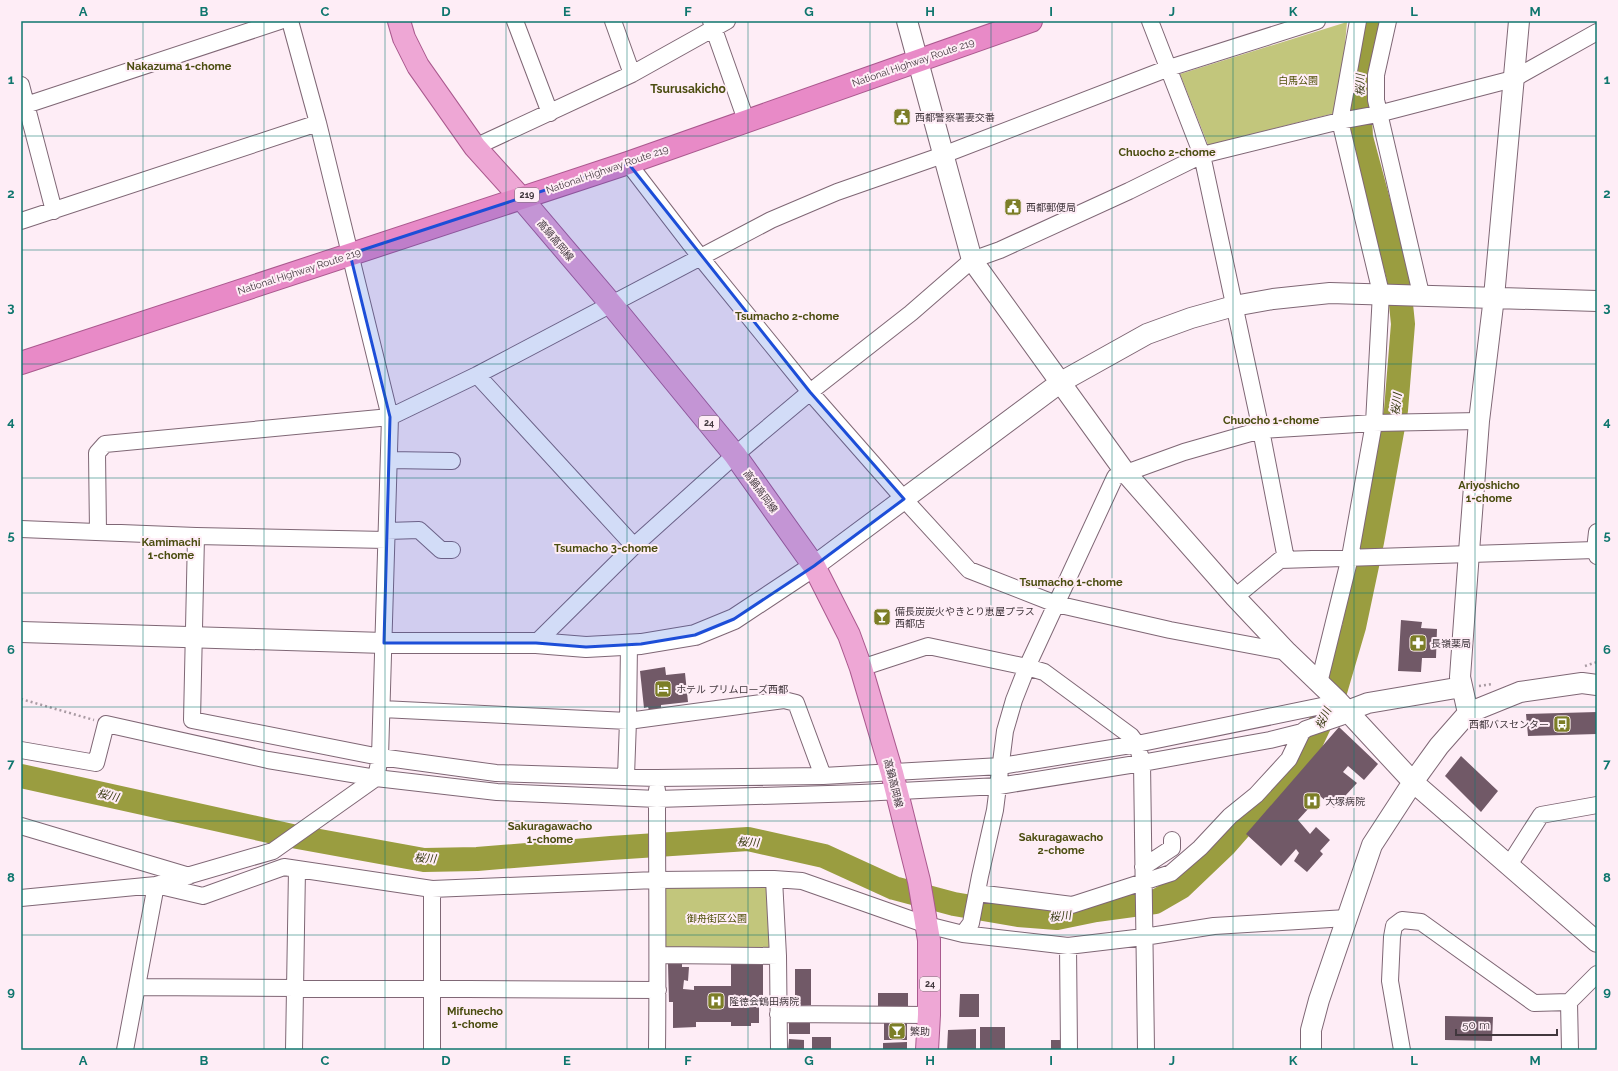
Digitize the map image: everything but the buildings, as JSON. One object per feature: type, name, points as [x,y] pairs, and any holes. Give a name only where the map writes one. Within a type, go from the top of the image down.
[{"type":"highway","name":"National Highway Route 219","points":[[21,363],[628,163],[746,120],[1031,21]]},
{"type":"main road","name":"高鍋高岡線","points":[[399,21],[404,38],[418,66],[475,147],[521,198],[612,305],[735,455],[814,566],[849,635],[861,668],[894,782],[918,881],[926,921],[930,961],[927,1050]]},
{"type":"street","points":[[26,105],[280,21]]},
{"type":"street","points":[[21,898],[156,885],[273,851],[311,826],[376,778],[380,757],[382,709],[390,416],[318,123],[290,21]]},
{"type":"street","points":[[515,21],[550,113]]},
{"type":"street","points":[[613,21],[632,74]]},
{"type":"street","points":[[907,21],[972,260],[1125,472],[1235,597],[1413,782],[1597,942]]},
{"type":"street","points":[[1150,21],[1202,155],[1261,430],[1286,559]]},
{"type":"street","points":[[98,531],[97,452],[105,444],[390,416],[477,375],[771,220],[837,192],[943,155],[1169,68],[1317,21]]},
{"type":"street","points":[[1321,685],[1353,557],[1376,423],[1384,294],[1344,120],[1358,21]]},
{"type":"street","points":[[1388,21],[1376,75],[1375,114],[1418,294]]},
{"type":"street","points":[[1468,713],[1460,677],[1469,552],[1479,420],[1494,297],[1519,21]]},
{"type":"street","points":[[475,147],[632,74],[717,24],[746,120]]},
{"type":"street","points":[[536,643],[634,546],[735,455],[810,392],[911,313],[972,260],[1000,250],[1121,195],[1202,155],[1513,80],[1597,32]]},
{"type":"street","points":[[21,86],[54,211]]},
{"type":"street","points":[[21,221],[318,123]]},
{"type":"street","points":[[628,163],[701,258],[810,392],[969,570],[1056,604],[1170,630],[1287,652]]},
{"type":"street","points":[[21,632],[194,639],[384,643],[536,643],[586,647],[629,644],[696,635],[734,619],[814,566],[1061,382],[1146,334],[1192,318],[1234,306],[1273,299],[1330,293],[1418,294],[1597,301]]},
{"type":"street","points":[[477,375],[634,546]]},
{"type":"street","points":[[967,929],[976,896],[999,786],[1005,731],[1014,700],[1027,667],[1115,477],[1125,472],[1184,452],[1261,430],[1376,423],[1479,420]]},
{"type":"street","points":[[389,460],[452,461]]},
{"type":"street","points":[[21,529],[196,536],[387,535],[419,530],[441,550],[452,550]]},
{"type":"street","points":[[1235,597],[1280,560],[1384,557],[1469,552],[1596,553],[1597,532]]},
{"type":"street","points":[[196,536],[192,720],[380,757],[496,773],[657,778],[823,776],[894,782],[999,786],[1142,763],[1270,740],[1304,730],[1341,707]]},
{"type":"street","points":[[626,776],[629,644]]},
{"type":"street","points":[[861,668],[928,646],[1027,667],[1044,672],[1131,736],[1137,744],[1142,763],[1146,1050]]},
{"type":"street","points":[[1311,1050],[1311,1030],[1319,1000],[1372,845],[1413,782],[1439,746],[1468,713],[1520,692],[1582,684],[1597,685]]},
{"type":"street","points":[[21,750],[96,762],[106,724],[268,760],[376,778],[497,792],[657,799],[894,782],[1137,744],[1302,711],[1368,703],[1462,687]]},
{"type":"street","points":[[382,709],[628,721],[784,700],[796,703],[823,776]]},
{"type":"street","points":[[976,896],[1072,905],[1143,879],[1171,873],[1200,848],[1230,816],[1256,795],[1289,760],[1304,730]]},
{"type":"street","points":[[657,778],[656,880],[659,955],[657,1050]]},
{"type":"street","points":[[1509,865],[1541,816],[1597,805]]},
{"type":"street","points":[[21,826],[189,876]]},
{"type":"street","points":[[1143,879],[1172,848],[1172,840]]},
{"type":"street","points":[[156,885],[203,896],[284,867],[432,889],[656,880],[774,879],[802,881],[926,921],[1068,946],[1144,934],[1214,926],[1346,918]]},
{"type":"street","points":[[294,1050],[296,869]]},
{"type":"street","points":[[774,879],[778,956],[779,1050]]},
{"type":"street","points":[[125,1050],[156,885]]},
{"type":"street","points":[[432,889],[432,1050]]},
{"type":"street","points":[[1402,1050],[1390,981],[1394,926],[1402,920],[1422,922],[1534,1003],[1569,1002],[1597,974]]},
{"type":"street","points":[[1068,946],[1069,1050]]},
{"type":"street","points":[[659,955],[778,956]]},
{"type":"street","points":[[138,987],[658,990]]},
{"type":"street","points":[[1569,1002],[1570,1050]]},
{"type":"street","points":[[778,1014],[929,1015]]},
{"type":"path","points":[[21,699],[106,724]]},
{"type":"highlighted area","points":[[628,163],[810,392],[904,499],[814,566],[734,619],[695,635],[641,644],[586,647],[536,643],[384,643],[390,417],[350,254]]},
{"type":"green space","name":"白馬公園","points":[[1347,22],[1339,112],[1208,145],[1180,74]]},
{"type":"green space","name":"御舟街区公園","points":[[769,885],[770,949],[666,950],[665,887]]},
{"type":"waterway","name":"桜川","points":[[21,776],[292,836],[424,860],[477,859],[748,839],[824,856],[894,888],[954,904],[1018,915],[1057,918],[1096,910],[1155,902],[1181,887],[1225,845],[1307,751],[1335,692],[1354,627],[1372,542],[1396,410],[1403,324],[1398,275],[1361,137],[1358,79],[1368,21]]},
{"type":"place","name":"西都警察署妻交番","points":[[902,117]]},
{"type":"place","name":"西都郵便局","points":[[1013,207]]},
{"type":"place","name":"備長炭炭火やきとり恵屋プラス 西都店","points":[[882,617]]},
{"type":"place","name":"長嶺薬局","points":[[1418,643]]},
{"type":"place","name":"ホテル プリムローズ西都","points":[[663,689]]},
{"type":"place","name":"西都バスセンター","points":[[1562,724]]},
{"type":"place","name":"大塚病院","points":[[1312,801]]},
{"type":"place","name":"隆徳会鶴田病院","points":[[716,1001]]},
{"type":"place","name":"繁助","points":[[897,1031]]},
{"type":"district","name":"Nakazuma 1-chome","points":[[179,66]]},
{"type":"district","name":"Tsurusakicho","points":[[688,89]]},
{"type":"district","name":"Chuocho 2-chome","points":[[1167,152]]},
{"type":"district","name":"Tsumacho 2-chome","points":[[787,316]]},
{"type":"district","name":"Chuocho 1-chome","points":[[1271,420]]},
{"type":"district","name":"Ariyoshicho 1-chome","points":[[1489,491]]},
{"type":"district","name":"Kamimachi 1-chome","points":[[171,548]]},
{"type":"district","name":"Tsumacho 3-chome","points":[[606,548]]},
{"type":"district","name":"Tsumacho 1-chome","points":[[1071,582]]},
{"type":"district","name":"Sakuragawacho 1-chome","points":[[550,832]]},
{"type":"district","name":"Sakuragawacho 2-chome","points":[[1061,843]]},
{"type":"district","name":"Mifunecho 1-chome","points":[[475,1017]]}]
